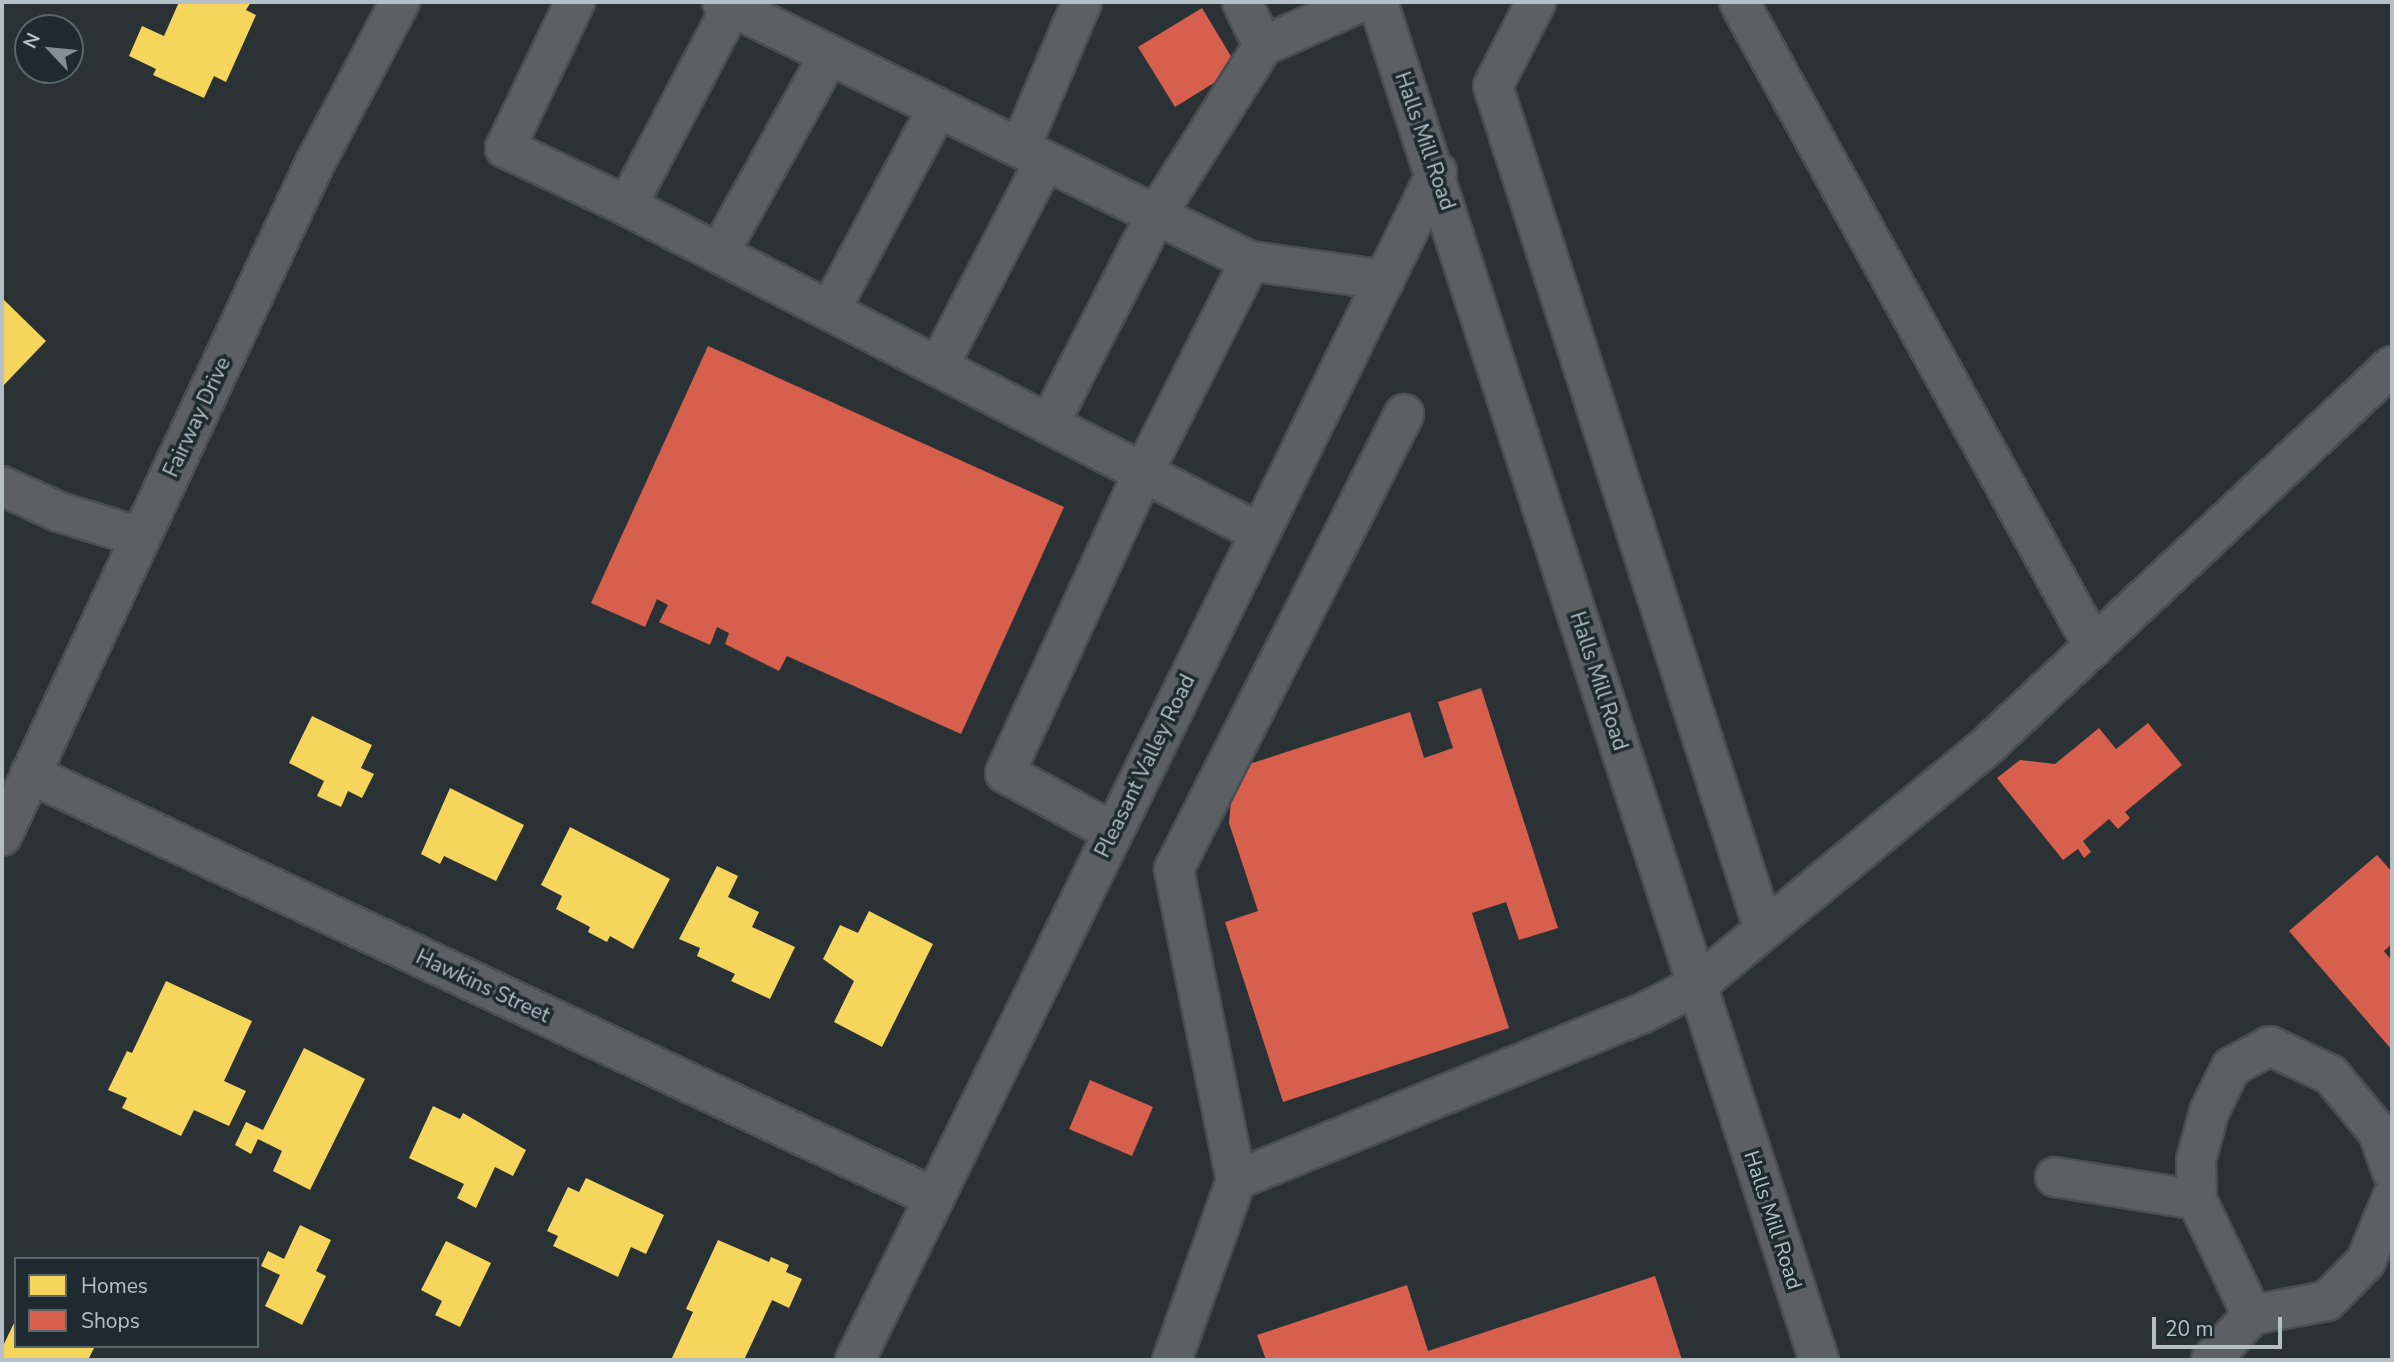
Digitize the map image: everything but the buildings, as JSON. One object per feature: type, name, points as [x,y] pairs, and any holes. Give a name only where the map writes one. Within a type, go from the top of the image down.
[{"type":"street","name":"Fairway Drive","points":[[2,836],[315,163],[400,2]]},
{"type":"street","points":[[575,2],[505,148],[627,206],[1258,532]]},
{"type":"street","points":[[938,367],[1032,155],[1082,2]]},
{"type":"street","points":[[1242,2],[1263,46]]},
{"type":"street","points":[[1049,424],[1156,215],[1263,46],[1361,2]]},
{"type":"street","name":"Halls Mill Road","points":[[1378,2],[1437,172],[1696,986],[1819,1360]]},
{"type":"street","points":[[1536,2],[1493,86],[1764,930]]},
{"type":"street","points":[[1739,2],[2094,647]]},
{"type":"street","points":[[627,206],[727,4],[1250,261],[1385,280]]},
{"type":"street","points":[[719,253],[829,54]]},
{"type":"street","points":[[830,310],[938,108]]},
{"type":"street","name":"Pleasant Valley Road","points":[[855,1360],[1258,532],[1437,172]]},
{"type":"street","points":[[1113,832],[1005,773],[1143,473],[1250,261]]},
{"type":"street","points":[[1236,1180],[1641,1014],[1696,986],[1984,747],[2392,366]]},
{"type":"street","points":[[1172,1360],[1236,1180],[1174,869],[1404,414]]},
{"type":"street","points":[[2,486],[59,512],[141,537]]},
{"type":"street","name":"Hawkins Street","points":[[30,775],[935,1198]]},
{"type":"street","points":[[2252,1315],[2197,1200],[2196,1160],[2209,1112],[2231,1067],[2270,1046],[2331,1075],[2378,1132],[2392,1172]]},
{"type":"street","points":[[2054,1177],[2197,1200]]},
{"type":"street","points":[[2211,1360],[2252,1315],[2327,1301],[2366,1261],[2392,1198]]}]
